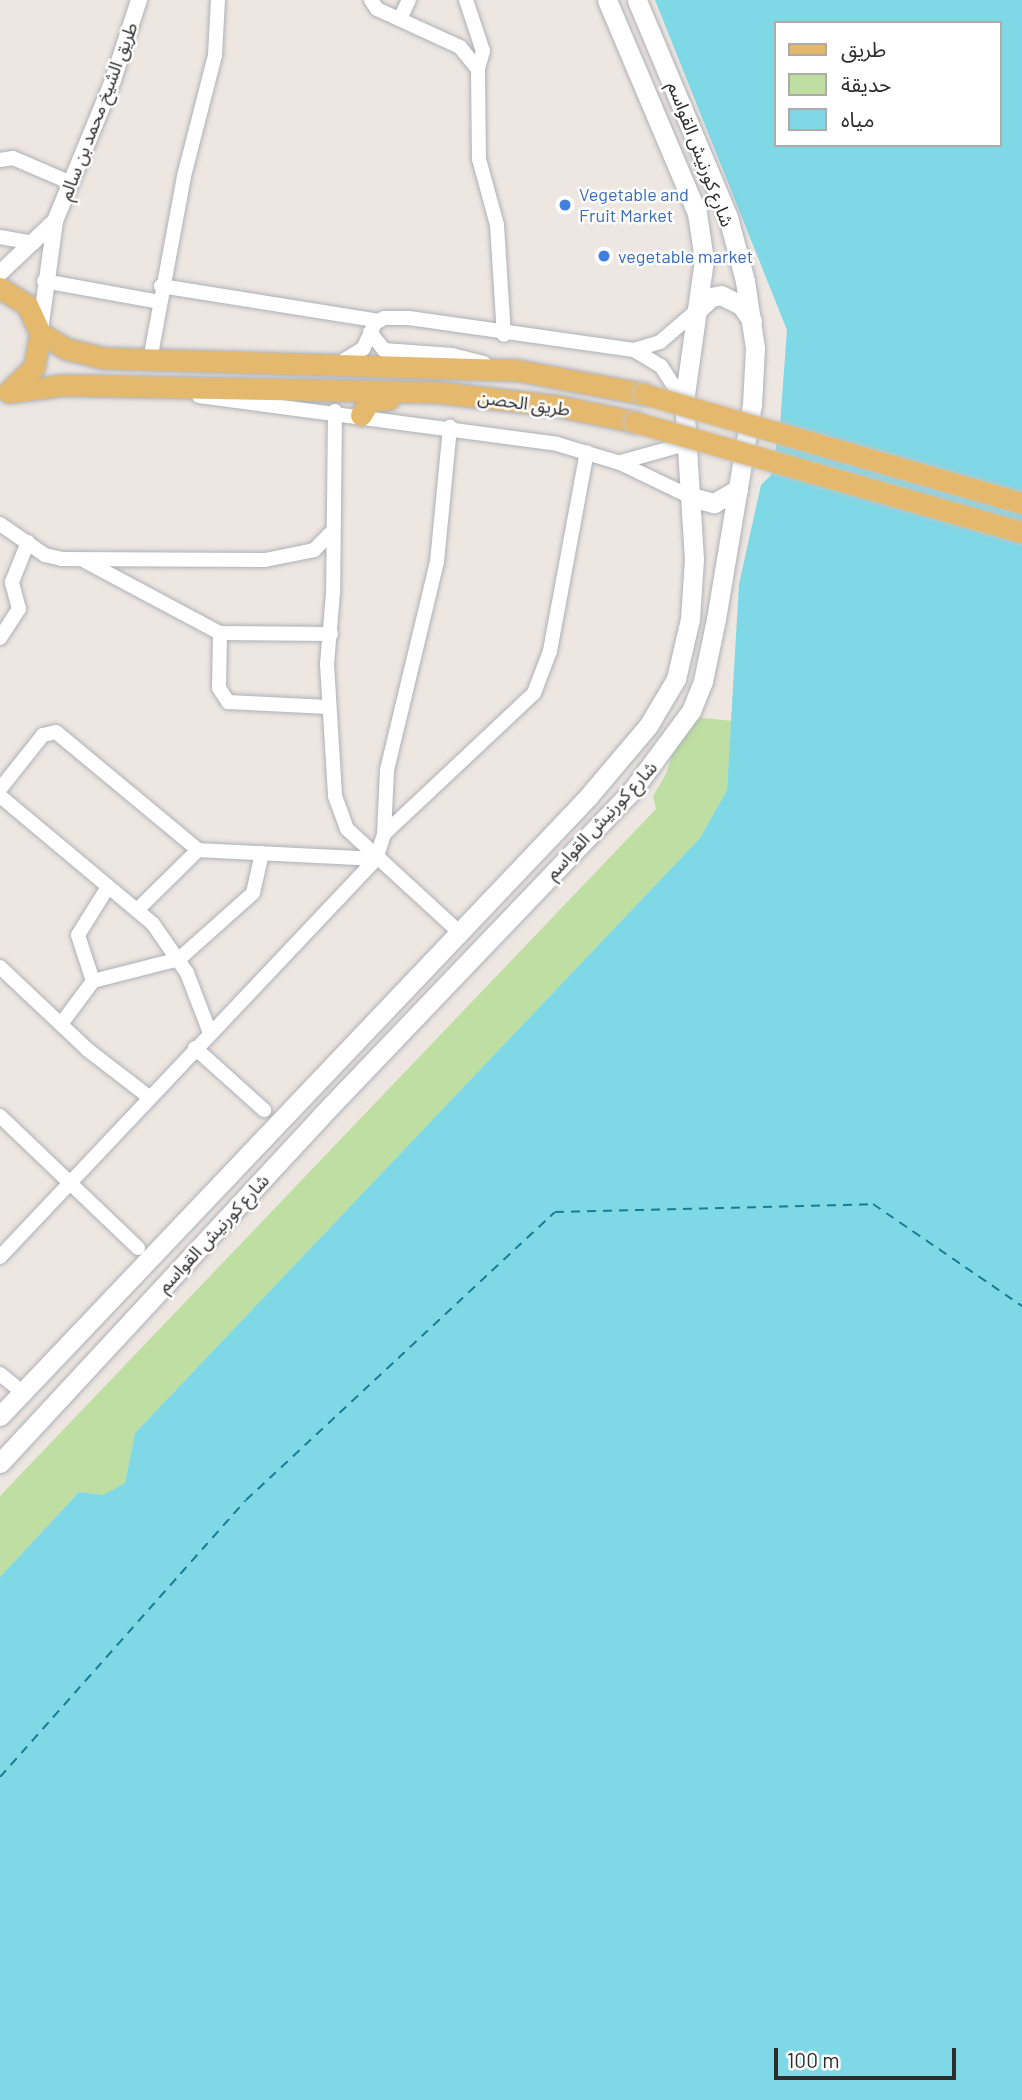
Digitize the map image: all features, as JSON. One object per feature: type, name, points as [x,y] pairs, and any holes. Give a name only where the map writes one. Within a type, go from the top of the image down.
[{"type":"main road","name":"شارع كورنيش القواسم","points":[[0,1416],[499,893],[649,726],[676,679],[691,619],[691,497],[684,402],[704,260],[697,213],[607,0]]},
{"type":"main road","name":"شارع كورنيش القواسم","points":[[0,1463],[313,1125],[631,792],[674,739],[703,681],[752,405],[752,321],[728,217],[637,0]]},
{"type":"main road","points":[[0,288],[27,305],[40,333],[34,367],[5,394]]},
{"type":"main road","points":[[696,311],[711,297],[730,297],[752,321]]},
{"type":"main road","name":"طريق الحصن","points":[[40,333],[67,349],[91,355],[150,360],[516,370],[643,394],[1022,503]]},
{"type":"main road","name":"طريق الحصن","points":[[5,394],[63,385],[435,392],[546,404],[635,422],[1022,532]]},
{"type":"main road","points":[[361,415],[369,401],[383,399],[635,422]]},
{"type":"main road","points":[[691,497],[714,503],[738,489]]},
{"type":"main road","points":[[497,869],[499,893]]},
{"type":"street","name":"طريق الشيخ محمد بن سالم","points":[[40,333],[44,281],[55,221],[113,80],[139,0]]},
{"type":"street","points":[[150,360],[161,286],[215,55],[218,0]]},
{"type":"street","points":[[371,0],[377,9],[460,47],[478,69]]},
{"type":"street","points":[[400,19],[409,0]]},
{"type":"street","points":[[466,0],[483,51],[478,69],[479,159],[497,225],[504,335]]},
{"type":"street","points":[[0,160],[13,158],[71,183]]},
{"type":"street","name":"طريق الشيخ محمد بن سالم","points":[[0,273],[55,221]]},
{"type":"street","points":[[1,236],[33,243]]},
{"type":"street","points":[[44,281],[159,302]]},
{"type":"street","points":[[161,286],[375,327]]},
{"type":"street","points":[[335,364],[355,356],[375,327],[396,317],[504,335],[634,350],[660,342],[696,311]]},
{"type":"street","points":[[375,327],[384,351],[452,355],[516,370]]},
{"type":"street","points":[[634,350],[661,366],[684,402]]},
{"type":"street","points":[[127,387],[450,427],[587,452],[620,463],[691,497]]},
{"type":"street","points":[[335,411],[328,707],[335,796],[347,829],[376,859],[461,934]]},
{"type":"street","points":[[3,1249],[376,859],[384,834],[387,770],[437,562],[450,427]]},
{"type":"street","points":[[620,463],[644,459],[685,444]]},
{"type":"street","points":[[384,834],[534,693],[543,677],[587,452]]},
{"type":"street","points":[[0,524],[45,555],[80,559],[265,560],[314,550],[332,532]]},
{"type":"street","points":[[0,638],[19,609],[12,582],[28,542]]},
{"type":"street","points":[[80,559],[220,633],[331,634]]},
{"type":"street","points":[[220,633],[219,688],[229,702],[328,707]]},
{"type":"street","points":[[0,789],[43,735],[56,732],[198,850],[376,859]]},
{"type":"street","points":[[0,796],[137,910],[179,959],[210,1033]]},
{"type":"street","points":[[137,910],[198,850]]},
{"type":"street","points":[[61,1024],[93,981],[179,959],[253,893],[262,853]]},
{"type":"street","points":[[93,981],[78,935],[108,887]]},
{"type":"street","points":[[1,969],[61,1024],[149,1097]]},
{"type":"street","points":[[195,1048],[264,1110]]},
{"type":"street","points":[[0,1116],[138,1248]]},
{"type":"street","points":[[0,1374],[22,1392]]},
{"type":"green space","points":[[685,716],[732,721],[727,790],[700,838],[135,1433],[125,1483],[103,1495],[79,1492],[0,1577],[0,1496],[656,809],[653,796],[666,774]]},
{"type":"water","points":[[655,0],[1022,0],[1022,2100],[0,2100],[0,1577],[79,1492],[103,1495],[125,1483],[135,1433],[700,838],[727,790],[739,584],[761,485],[771,475],[780,425],[787,330]]},
{"type":"ferry route","points":[[0,1777],[246,1500],[555,1212],[873,1204],[1022,1306]]},
{"type":"place","name":"Vegetable and Fruit Market","points":[[565,205]]},
{"type":"place","name":"vegetable market","points":[[604,256]]}]
